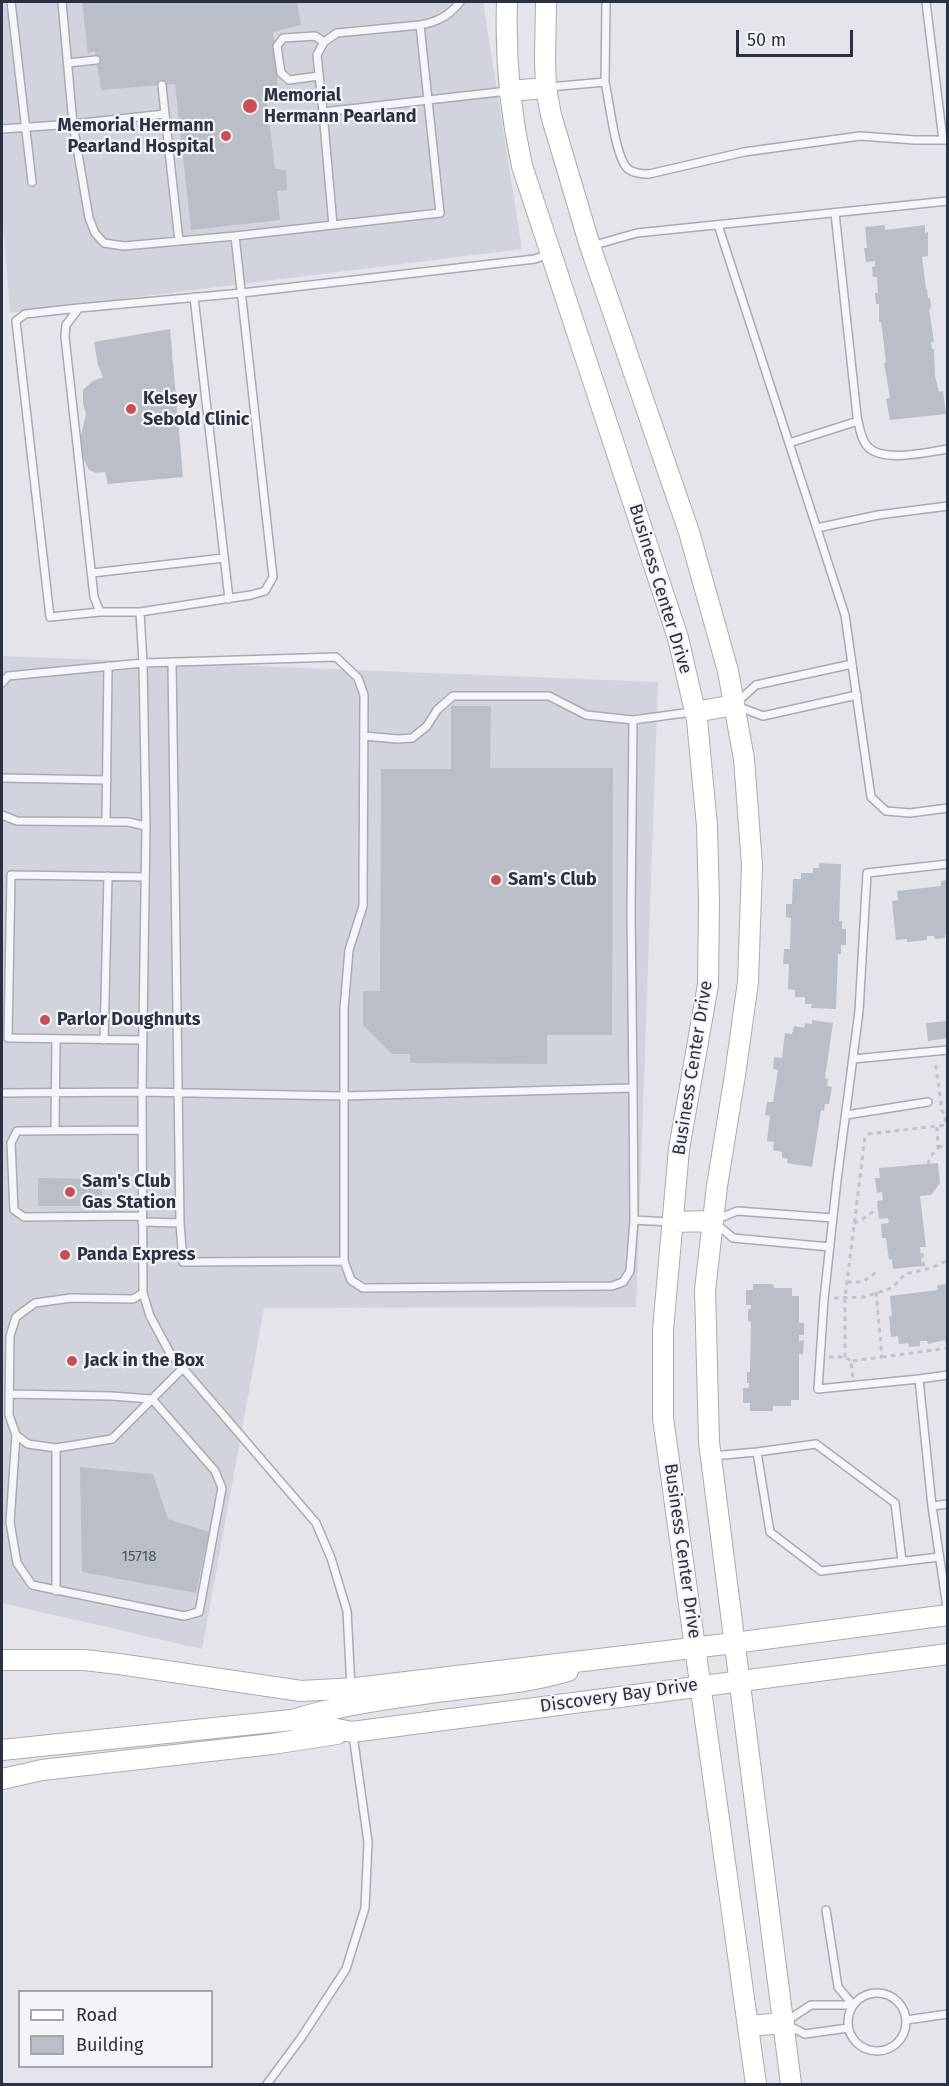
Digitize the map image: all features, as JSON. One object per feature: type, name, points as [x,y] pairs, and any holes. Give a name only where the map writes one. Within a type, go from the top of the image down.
[{"type":"street","name":"Business Center Drive","points":[[507,2],[506,41],[509,91],[522,166],[678,638],[695,712],[707,826],[708,985],[680,1149],[672,1222],[663,1330],[663,1418],[756,2085]]},
{"type":"street","points":[[546,2],[546,88],[554,124],[590,246],[689,532],[728,671],[744,759],[752,865],[748,970],[735,1075],[717,1186],[705,1290],[706,1366],[711,1456],[791,2085]]},
{"type":"street","points":[[509,91],[546,88]]},
{"type":"street","points":[[695,712],[734,705]]},
{"type":"street","points":[[672,1222],[713,1221]]},
{"type":"street","points":[[2,1660],[84,1660],[301,1691],[351,1688],[734,1643],[948,1614]]},
{"type":"street","points":[[2,1750],[292,1719],[368,1701],[540,1680],[634,1654]]},
{"type":"street","name":"Discovery Bay Drive","points":[[292,1719],[352,1732],[948,1654]]},
{"type":"street","points":[[2,1779],[42,1770],[272,1744],[352,1732]]},
{"type":"street","points":[[749,2026],[784,2023]]},
{"type":"lane","points":[[11,2],[32,182]]},
{"type":"lane","points":[[62,2],[74,124],[89,218],[95,233],[104,243],[124,246],[440,213],[420,25]]},
{"type":"lane","points":[[333,225],[317,55],[324,42],[337,33],[435,22],[460,2]]},
{"type":"lane","points":[[606,2],[605,81],[619,149],[626,167],[637,173],[649,174],[744,152],[860,136],[945,140],[926,2]]},
{"type":"lane","points":[[319,76],[289,80],[280,74],[277,46],[283,38],[315,36],[324,42]]},
{"type":"lane","points":[[68,63],[96,60]]},
{"type":"lane","points":[[546,88],[605,81]]},
{"type":"lane","points":[[162,85],[179,241]]},
{"type":"lane","points":[[323,112],[509,91]]},
{"type":"lane","points":[[2,129],[165,114]]},
{"type":"lane","points":[[590,246],[637,233],[948,201]]},
{"type":"lane","points":[[836,213],[858,421],[867,447],[877,454],[889,456],[948,449]]},
{"type":"lane","points":[[718,225],[845,615],[871,797],[886,811],[910,813],[948,808]]},
{"type":"lane","points":[[235,236],[242,293],[273,577],[265,591],[229,599],[140,612],[100,612],[50,617],[16,321],[25,314],[242,293],[535,259],[551,253]]},
{"type":"lane","points":[[194,297],[229,599]]},
{"type":"lane","points":[[79,308],[66,325],[65,337],[94,597],[100,612]]},
{"type":"lane","points":[[789,443],[858,421]]},
{"type":"lane","points":[[817,528],[878,514],[948,506]]},
{"type":"lane","points":[[92,573],[224,558]]},
{"type":"lane","points":[[140,612],[146,826],[142,1041],[143,1293],[150,1316],[170,1353],[316,1523],[332,1558],[347,1611],[351,1688]]},
{"type":"lane","points":[[2,683],[8,676],[143,663],[336,657],[358,678],[364,695],[363,906],[349,950],[344,1009],[344,1261],[351,1280],[363,1288],[612,1286],[623,1282],[630,1271],[634,1220],[630,912],[633,720]]},
{"type":"lane","points":[[172,662],[180,1223],[183,1262],[344,1261]]},
{"type":"lane","points":[[852,664],[756,685],[734,705],[763,716],[857,695]]},
{"type":"lane","points":[[106,822],[108,666]]},
{"type":"lane","points":[[364,736],[412,738],[427,726],[437,710],[453,696],[549,696],[586,716],[633,720],[695,712]]},
{"type":"lane","points":[[2,778],[107,780]]},
{"type":"lane","points":[[2,815],[17,821],[128,822],[146,826]]},
{"type":"lane","points":[[948,864],[867,873],[859,1011],[824,1299],[818,1389],[948,1376]]},
{"type":"lane","points":[[142,1041],[8,1038],[11,874],[145,877]]},
{"type":"lane","points":[[104,1040],[108,876]]},
{"type":"lane","points":[[55,1130],[56,1039]]},
{"type":"lane","points":[[853,1059],[948,1050]]},
{"type":"lane","points":[[2,1093],[178,1092],[343,1095],[633,1088]]},
{"type":"lane","points":[[846,1115],[928,1102]]},
{"type":"lane","points":[[142,1130],[17,1131],[11,1143],[14,1210],[24,1217],[142,1219],[180,1223]]},
{"type":"lane","points":[[830,1247],[732,1238],[713,1221],[737,1211],[833,1218]]},
{"type":"lane","points":[[634,1220],[672,1222]]},
{"type":"lane","points":[[9,1394],[152,1399],[215,1471],[222,1488],[199,1612],[184,1616],[32,1585],[17,1563],[10,1521],[15,1435],[9,1415],[9,1394],[10,1336],[16,1317],[35,1303],[71,1298],[132,1299],[143,1293]]},
{"type":"lane","points":[[15,1435],[28,1444],[56,1448],[112,1439],[183,1368]]},
{"type":"lane","points":[[919,1379],[932,1506],[948,1614]]},
{"type":"lane","points":[[711,1456],[816,1444],[895,1503],[902,1561]]},
{"type":"lane","points":[[56,1448],[56,1591]]},
{"type":"lane","points":[[757,1452],[770,1532],[820,1571],[939,1557]]},
{"type":"lane","points":[[932,1506],[948,1504]]},
{"type":"lane","points":[[267,2085],[346,1969],[365,1908],[368,1842],[352,1732]]},
{"type":"lane","points":[[826,1910],[838,1987],[853,2005]]},
{"type":"lane","points":[[873,1993],[885,1994],[895,2000],[903,2009],[906,2020],[899,2040],[891,2047],[880,2050],[870,2050],[860,2045],[852,2038],[848,2028],[848,2016],[853,2005],[862,1997],[873,1993]]},
{"type":"lane","points":[[848,2028],[805,2034],[784,2023],[811,2005],[853,2005]]},
{"type":"lane","points":[[906,2020],[948,2014]]},
{"type":"path","points":[[845,1357],[845,1298],[865,1137],[869,1134],[945,1125],[934,1051]]},
{"type":"path","points":[[928,1164],[930,1156],[938,1146],[937,1127]]},
{"type":"path","points":[[938,1146],[948,1148]]},
{"type":"path","points":[[854,1222],[860,1221],[875,1210]]},
{"type":"path","points":[[922,1253],[924,1269]]},
{"type":"path","points":[[824,1299],[864,1297],[892,1288],[905,1274],[948,1260]]},
{"type":"path","points":[[847,1282],[863,1282],[879,1270]]},
{"type":"path","points":[[876,1292],[882,1357]]},
{"type":"path","points":[[820,1357],[845,1357],[851,1360],[948,1348]]},
{"type":"path","points":[[851,1360],[855,1385]]},
{"type":"shaded area","name":"Memorial Hermann Pearland","points":[[2,2],[483,2],[522,249],[10,313],[2,210]]},
{"type":"shaded area","points":[[2,656],[658,682],[636,1307],[264,1308],[202,1649],[2,1603]]},
{"type":"building","name":"Memorial Hermann Pearland Hospital","points":[[82,2],[297,2],[301,25],[273,32],[279,100],[267,103],[275,169],[286,170],[287,190],[277,191],[280,220],[191,230],[175,84],[101,90],[95,51],[88,53]]},
{"type":"building","points":[[885,225],[885,230],[925,225],[925,233],[928,232],[928,256],[922,257],[926,289],[928,298],[930,298],[931,308],[929,309],[934,342],[931,342],[932,349],[934,349],[935,376],[939,392],[943,391],[946,414],[890,420],[886,399],[890,398],[884,363],[886,363],[884,344],[881,322],[879,322],[879,304],[876,304],[875,293],[878,293],[877,277],[873,277],[872,267],[875,266],[875,261],[866,262],[864,248],[867,248],[865,227]]},
{"type":"building","name":"Kelsey Sebold Clinic","points":[[170,329],[183,477],[108,484],[105,472],[96,473],[89,470],[78,448],[86,414],[83,390],[93,381],[103,377],[98,365],[94,342]]},
{"type":"building","name":"Sam's Club","points":[[451,706],[491,706],[490,768],[613,768],[612,1035],[547,1035],[547,1064],[410,1063],[410,1054],[392,1054],[363,1025],[363,991],[380,991],[381,769],[451,769]]},
{"type":"building","points":[[819,863],[841,864],[839,921],[842,921],[842,929],[846,929],[846,945],[841,945],[841,954],[838,954],[836,1009],[811,1008],[812,1004],[805,1004],[805,997],[795,997],[795,990],[788,989],[789,964],[783,964],[784,949],[790,949],[791,918],[786,917],[786,904],[792,904],[793,879],[801,879],[801,873],[813,873],[813,868],[819,868]]},
{"type":"building","points":[[948,880],[948,934],[945,934],[945,938],[935,939],[934,936],[927,936],[927,940],[907,942],[907,939],[896,940],[892,901],[898,900],[897,891],[941,886],[941,881]]},
{"type":"building","points":[[812,1020],[833,1023],[825,1078],[828,1079],[827,1086],[832,1087],[829,1104],[825,1104],[824,1111],[821,1110],[812,1167],[787,1163],[788,1159],[782,1158],[782,1152],[773,1150],[774,1142],[767,1141],[770,1116],[765,1115],[767,1102],[773,1102],[778,1070],[773,1069],[774,1057],[782,1058],[785,1033],[792,1034],[794,1026],[804,1028],[805,1023],[812,1024]]},
{"type":"building","points":[[948,1021],[948,1038],[928,1041],[926,1023]]},
{"type":"building","points":[[938,1163],[940,1183],[931,1195],[920,1196],[926,1247],[920,1247],[922,1266],[893,1269],[892,1259],[889,1260],[886,1238],[882,1238],[881,1224],[889,1223],[888,1218],[879,1219],[877,1201],[883,1200],[882,1192],[877,1193],[875,1178],[880,1178],[879,1168]]},
{"type":"building","name":"Sam's Club Gas Station","points":[[38,1178],[102,1179],[102,1206],[38,1206]]},
{"type":"building","points":[[753,1284],[773,1284],[774,1288],[792,1288],[792,1296],[799,1296],[799,1323],[804,1323],[804,1335],[799,1335],[799,1341],[804,1340],[803,1354],[799,1354],[799,1400],[791,1400],[791,1406],[773,1406],[773,1411],[750,1411],[750,1403],[743,1403],[743,1388],[749,1388],[747,1372],[750,1372],[751,1322],[748,1321],[748,1309],[751,1309],[751,1305],[746,1305],[746,1290],[753,1290]]},
{"type":"building","points":[[948,1284],[948,1342],[945,1343],[945,1340],[928,1344],[927,1341],[920,1341],[920,1346],[909,1347],[908,1343],[899,1344],[898,1336],[891,1337],[890,1296],[938,1290],[937,1285]]},
{"type":"building","points":[[80,1467],[153,1474],[168,1519],[209,1532],[196,1593],[82,1572]]},
{"type":"place","name":"Memorial Hermann Pearland","points":[[250,106]]},
{"type":"place","name":"Memorial Hermann Pearland Hospital","points":[[226,136]]},
{"type":"place","name":"Kelsey Sebold Clinic","points":[[131,409]]},
{"type":"place","name":"Sam's Club","points":[[496,880]]},
{"type":"place","name":"Parlor Doughnuts","points":[[45,1020]]},
{"type":"place","name":"Sam's Club Gas Station","points":[[70,1192]]},
{"type":"place","name":"Panda Express","points":[[65,1255]]},
{"type":"place","name":"Jack in the Box","points":[[72,1361]]}]
